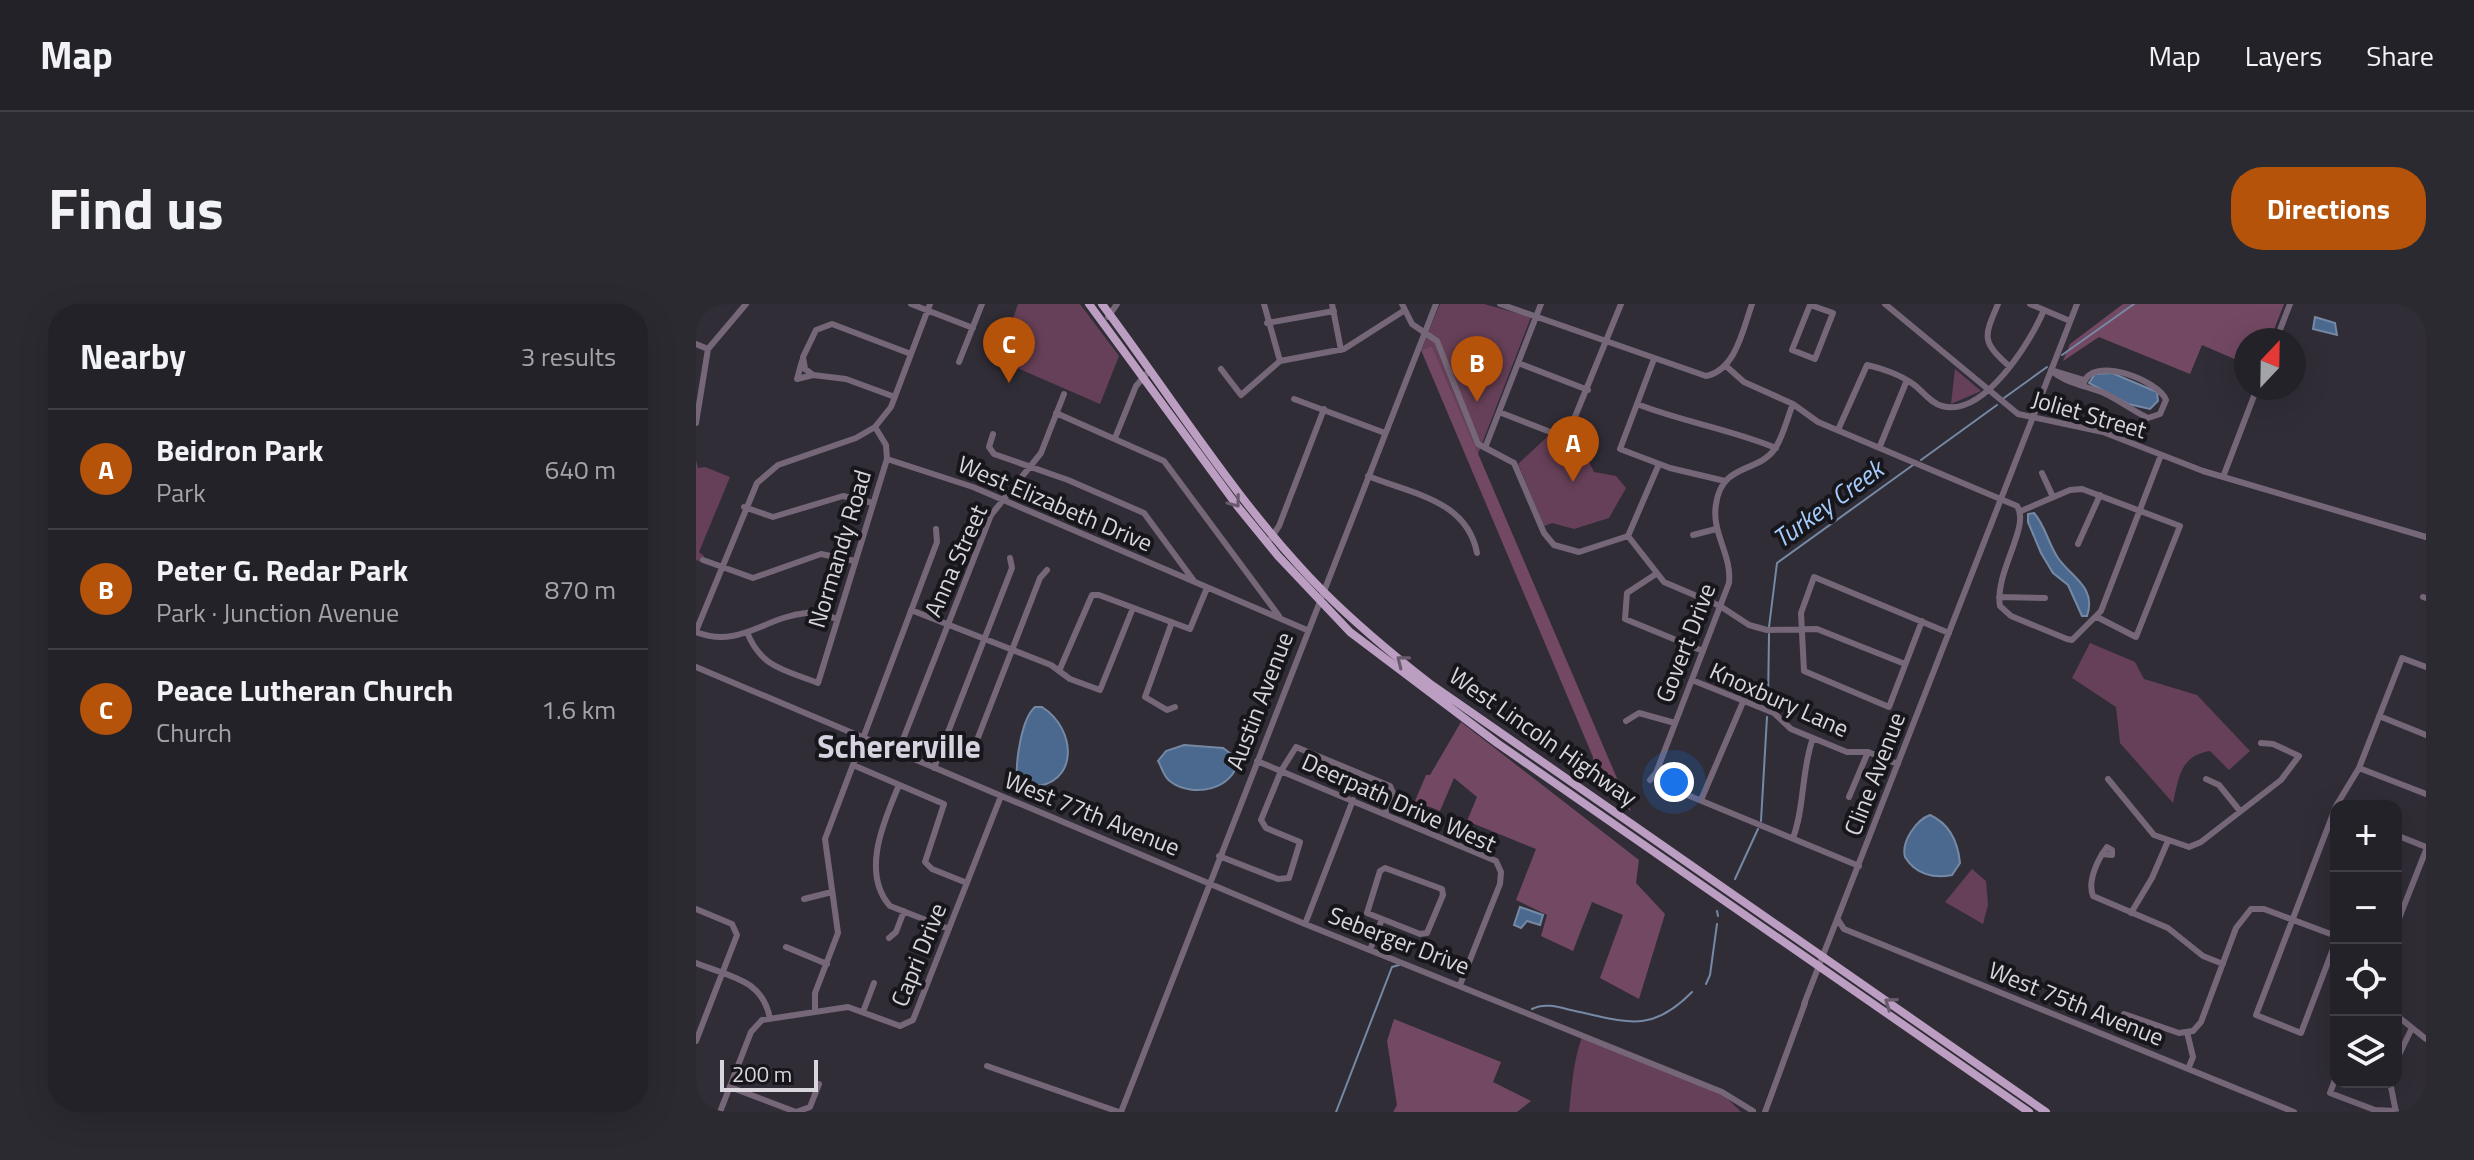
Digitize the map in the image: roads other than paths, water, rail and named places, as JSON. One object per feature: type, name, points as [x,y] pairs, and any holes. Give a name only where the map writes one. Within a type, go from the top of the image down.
[{"type":"main road","name":"West Lincoln Highway","points":[[1089,304],[1350,632],[1420,688],[2046,1112]]},
{"type":"main road","name":"West Lincoln Highway","points":[[1102,304],[1146,374],[1267,543],[1320,595]]},
{"type":"main road","name":"West Lincoln Highway","points":[[1821,962],[2029,1112]]},
{"type":"street","points":[[696,423],[708,349],[746,304]]},
{"type":"street","points":[[911,304],[929,307],[973,328]]},
{"type":"street","points":[[959,362],[982,304]]},
{"type":"street","points":[[1103,322],[1117,304]]},
{"type":"street","points":[[1264,304],[1280,361]]},
{"type":"street","name":"Austin Avenue","points":[[1120,1112],[1436,304]]},
{"type":"street","points":[[1500,304],[1706,376],[1726,366],[1752,304]]},
{"type":"street","points":[[1485,448],[1541,304]]},
{"type":"street","points":[[1499,412],[1553,433],[1565,433],[1574,423],[1621,304]]},
{"type":"street","points":[[1833,313],[1810,305],[1792,350],[1815,359],[1833,313],[1836,304]]},
{"type":"street","name":"Joliet Street","points":[[1885,304],[2011,411],[2103,432],[2223,477],[2426,537]]},
{"type":"street","points":[[1998,304],[1987,341],[1989,348],[2009,366]]},
{"type":"street","points":[[2030,304],[2070,321]]},
{"type":"street","name":"Cline Avenue","points":[[1760,1111],[1859,866],[2077,304]]},
{"type":"street","points":[[2281,328],[2290,304]]},
{"type":"street","points":[[837,619],[808,612],[719,640],[696,632],[744,507],[757,483],[778,465],[856,438],[875,427],[895,397],[929,307]]},
{"type":"street","points":[[1267,323],[1333,307],[1341,350]]},
{"type":"street","points":[[1221,369],[1241,395],[1280,361],[1341,350],[1404,307],[1412,324],[1437,341],[1475,440],[1514,463],[1544,533],[1554,545],[1579,552],[1628,536],[1659,464]]},
{"type":"street","points":[[1838,430],[1867,365],[1907,380],[1932,401],[1954,408],[1975,401],[1987,392],[2028,345],[2044,310]]},
{"type":"street","points":[[895,397],[846,379],[813,375],[797,379],[803,357],[816,330],[832,324],[911,354]]},
{"type":"street","points":[[696,344],[708,349]]},
{"type":"street","points":[[803,357],[805,369],[813,375]]},
{"type":"street","points":[[1654,359],[1620,449],[1659,464],[1725,481],[1776,448],[1793,404]]},
{"type":"street","points":[[1518,363],[1588,390]]},
{"type":"street","points":[[1726,366],[1755,388],[1793,404],[1818,422],[2002,497],[2021,511]]},
{"type":"street","points":[[2051,370],[2107,394],[2148,418],[2160,414],[2166,400],[2160,389],[2108,368],[2094,371],[2083,383]]},
{"type":"street","points":[[1115,438],[1136,386],[1146,374]]},
{"type":"street","points":[[1880,446],[1907,380]]},
{"type":"street","name":"Anna Street","points":[[898,752],[991,515],[1033,466],[1064,394]]},
{"type":"street","points":[[1294,399],[1385,433]]},
{"type":"street","points":[[2223,477],[2252,400]]},
{"type":"street","points":[[1637,404],[1693,425],[1737,432],[1776,448]]},
{"type":"street","points":[[1267,543],[1274,535],[1324,409]]},
{"type":"street","points":[[1056,413],[1164,461],[1281,619]]},
{"type":"street","name":"Normandy Road","points":[[747,632],[760,658],[818,683],[887,459],[886,445],[875,427]]},
{"type":"street","points":[[993,434],[989,447],[994,454],[1033,466],[1144,513],[1196,583]]},
{"type":"street","points":[[2021,511],[2019,529],[2000,579],[2000,606],[2011,616],[2072,640],[2097,617],[2161,455]]},
{"type":"street","name":"West Elizabeth Drive","points":[[887,459],[973,487],[1307,630]]},
{"type":"street","points":[[2042,473],[2053,497]]},
{"type":"street","points":[[1368,476],[1453,510],[1466,522],[1477,553]]},
{"type":"street","name":"Govert Drive","points":[[1650,780],[1656,773],[1692,680],[1730,573],[1729,559],[1716,529],[1715,506],[1725,481]]},
{"type":"street","points":[[2021,511],[2082,489],[2180,526],[2136,637],[2097,617]]},
{"type":"street","points":[[2078,544],[2100,495]]},
{"type":"street","points":[[744,507],[773,517],[843,496],[873,503]]},
{"type":"street","points":[[815,1011],[815,993],[838,933],[825,839],[937,542],[936,529]]},
{"type":"street","points":[[1693,535],[1716,529]]},
{"type":"street","points":[[1628,536],[1656,574],[1672,586],[1720,606],[1760,630],[1827,632],[1905,664]]},
{"type":"street","points":[[703,560],[753,578],[821,554],[855,561]]},
{"type":"street","points":[[934,768],[1012,568],[1010,558]]},
{"type":"street","points":[[946,738],[967,746],[972,744],[1040,578],[1047,570]]},
{"type":"street","points":[[1656,574],[1627,593],[1625,619],[1703,651]]},
{"type":"street","points":[[1922,621],[1889,707],[1804,671],[1801,613],[1814,577],[1922,621],[1949,633]]},
{"type":"street","points":[[1059,671],[1092,595],[1190,629],[1207,588]]},
{"type":"street","points":[[1999,597],[2045,598]]},
{"type":"street","points":[[911,610],[1011,649],[1100,690],[1133,608]]},
{"type":"street","points":[[1172,622],[1145,697],[1167,710],[1175,707]]},
{"type":"street","points":[[2340,800],[2359,768],[2402,658],[2426,667]]},
{"type":"street","name":"West 77th Avenue","points":[[696,667],[1209,882]]},
{"type":"street","name":"Knoxbury Lane","points":[[1692,680],[1774,713],[1791,729],[1847,752],[1868,752],[1898,764]]},
{"type":"street","points":[[1701,800],[1743,702]]},
{"type":"street","points":[[1626,721],[1639,713],[1675,723]]},
{"type":"street","points":[[2379,716],[2426,735]]},
{"type":"street","points":[[1793,838],[1799,823],[1804,768],[1813,738]]},
{"type":"street","points":[[2108,779],[2154,835],[2168,841],[2196,845],[2281,780],[2299,756],[2273,744],[2261,743]]},
{"type":"street","points":[[1300,842],[1262,824],[1281,771],[1293,749],[1315,754],[1390,786],[1393,793],[1385,814]]},
{"type":"street","points":[[1849,797],[1868,752]]},
{"type":"street","name":"Deerpath Drive West","points":[[1257,761],[1490,856],[1498,866],[1500,884],[1460,985]]},
{"type":"street","points":[[853,765],[944,804],[925,862],[932,869],[967,883]]},
{"type":"street","points":[[2359,768],[2426,794]]},
{"type":"street","points":[[2206,779],[2219,785],[2240,811]]},
{"type":"street","points":[[899,785],[875,851],[884,898],[890,906],[949,929]]},
{"type":"street","points":[[1680,792],[1859,866]]},
{"type":"street","name":"Capri Drive","points":[[770,1019],[848,1007],[897,1025],[910,1023],[1001,796]]},
{"type":"street","points":[[1305,924],[1353,800]]},
{"type":"street","points":[[2330,821],[2256,1015],[2301,1033],[2334,944]]},
{"type":"street","points":[[1219,856],[1284,881],[1290,875],[1300,842],[1307,833]]},
{"type":"street","points":[[2402,839],[2425,852],[2402,911]]},
{"type":"street","points":[[2131,913],[2152,878],[2168,841]]},
{"type":"street","points":[[2102,854],[2091,884],[2093,896],[2175,932],[2203,956],[2223,964]]},
{"type":"street","points":[[1385,868],[1442,889],[1443,895],[1425,935],[1382,919],[1371,915],[1366,908],[1385,868]]},
{"type":"street","name":"Seberger Drive","points":[[1209,882],[1760,1111]]},
{"type":"street","points":[[804,899],[832,892]]},
{"type":"street","points":[[696,909],[732,924],[737,931],[696,1041]]},
{"type":"street","points":[[2124,1014],[2179,1033],[2187,1032],[2201,1022],[2236,928],[2251,909],[2264,909],[2330,936]]},
{"type":"street","points":[[889,938],[896,932],[904,911]]},
{"type":"street","points":[[1370,950],[1382,919]]},
{"type":"street","name":"West 75th Avenue","points":[[1837,920],[1844,929],[2294,1112]]},
{"type":"street","points":[[1833,932],[1844,929]]},
{"type":"street","points":[[786,947],[827,964]]},
{"type":"street","points":[[696,963],[758,989],[767,1001],[770,1019],[754,1027],[720,1112]]},
{"type":"street","points":[[863,1012],[874,983]]},
{"type":"street","points":[[2397,1016],[2426,1039]]},
{"type":"street","points":[[696,1017],[704,1020]]},
{"type":"street","points":[[2402,1049],[2411,1030]]},
{"type":"street","points":[[2187,1032],[2193,1057],[2188,1069]]},
{"type":"street","points":[[987,1066],[1120,1112]]},
{"type":"street","points":[[730,1087],[796,1112],[810,1107],[819,1084]]},
{"type":"street","points":[[2332,1088],[2330,1093],[2375,1110],[2396,1111],[2391,1088]]},
{"type":"street","points":[[1737,1102],[1743,1112]]},
{"type":"water","points":[[2315,317],[2335,323],[2337,335],[2313,329]]},
{"type":"water","points":[[2112,373],[2157,392],[2158,401],[2150,409],[2128,404],[2089,383],[2095,374]]},
{"type":"water","points":[[2034,513],[2058,558],[2086,590],[2089,597],[2087,616],[2082,616],[2068,585],[2053,573],[2041,553],[2028,522],[2028,514]]},
{"type":"water","points":[[1035,707],[1042,707],[1062,729],[1068,755],[1065,767],[1057,777],[1046,784],[1029,787],[1017,776],[1019,749],[1030,712]]},
{"type":"water","points":[[1184,745],[1223,748],[1238,759],[1235,770],[1229,778],[1212,788],[1190,790],[1180,787],[1166,777],[1158,761],[1166,751]]},
{"type":"water","points":[[1930,815],[1943,823],[1955,841],[1960,863],[1952,875],[1926,874],[1914,868],[1905,857],[1905,845],[1911,832]]},
{"type":"water","points":[[1520,907],[1543,915],[1540,925],[1527,921],[1521,928],[1514,925]]},
{"type":"waterway","name":"Turkey Creek","points":[[2062,355],[2134,304]]},
{"type":"waterway","name":"Turkey Creek","points":[[2004,398],[2047,367]]},
{"type":"waterway","name":"Turkey Creek","points":[[1921,460],[1997,405]]},
{"type":"waterway","name":"Turkey Creek","points":[[1769,627],[1777,563],[1913,465]]},
{"type":"waterway","name":"Turkey Creek","points":[[1768,705],[1769,634]]},
{"type":"waterway","name":"Turkey Creek","points":[[1761,821],[1767,717]]},
{"type":"waterway","name":"Turkey Creek","points":[[1735,879],[1758,829]]},
{"type":"waterway","name":"Turkey Creek","points":[[1717,911],[1718,916]]},
{"type":"waterway","name":"Turkey Creek","points":[[1706,984],[1717,924]]},
{"type":"waterway","name":"Turkey Creek","points":[[1336,1112],[1392,967],[1399,965]]},
{"type":"waterway","name":"Turkey Creek","points":[[1532,1009],[1554,1006],[1609,1019],[1638,1021],[1664,1014],[1692,992]]},
{"type":"place","name":"Peace Lutheran Church","points":[[1009,383]]},
{"type":"place","name":"Peter G. Redar Park","points":[[1477,402]]},
{"type":"place","name":"Beidron Park","points":[[1573,482]]},
{"type":"district","name":"Schererville","points":[[899,747]]}]
